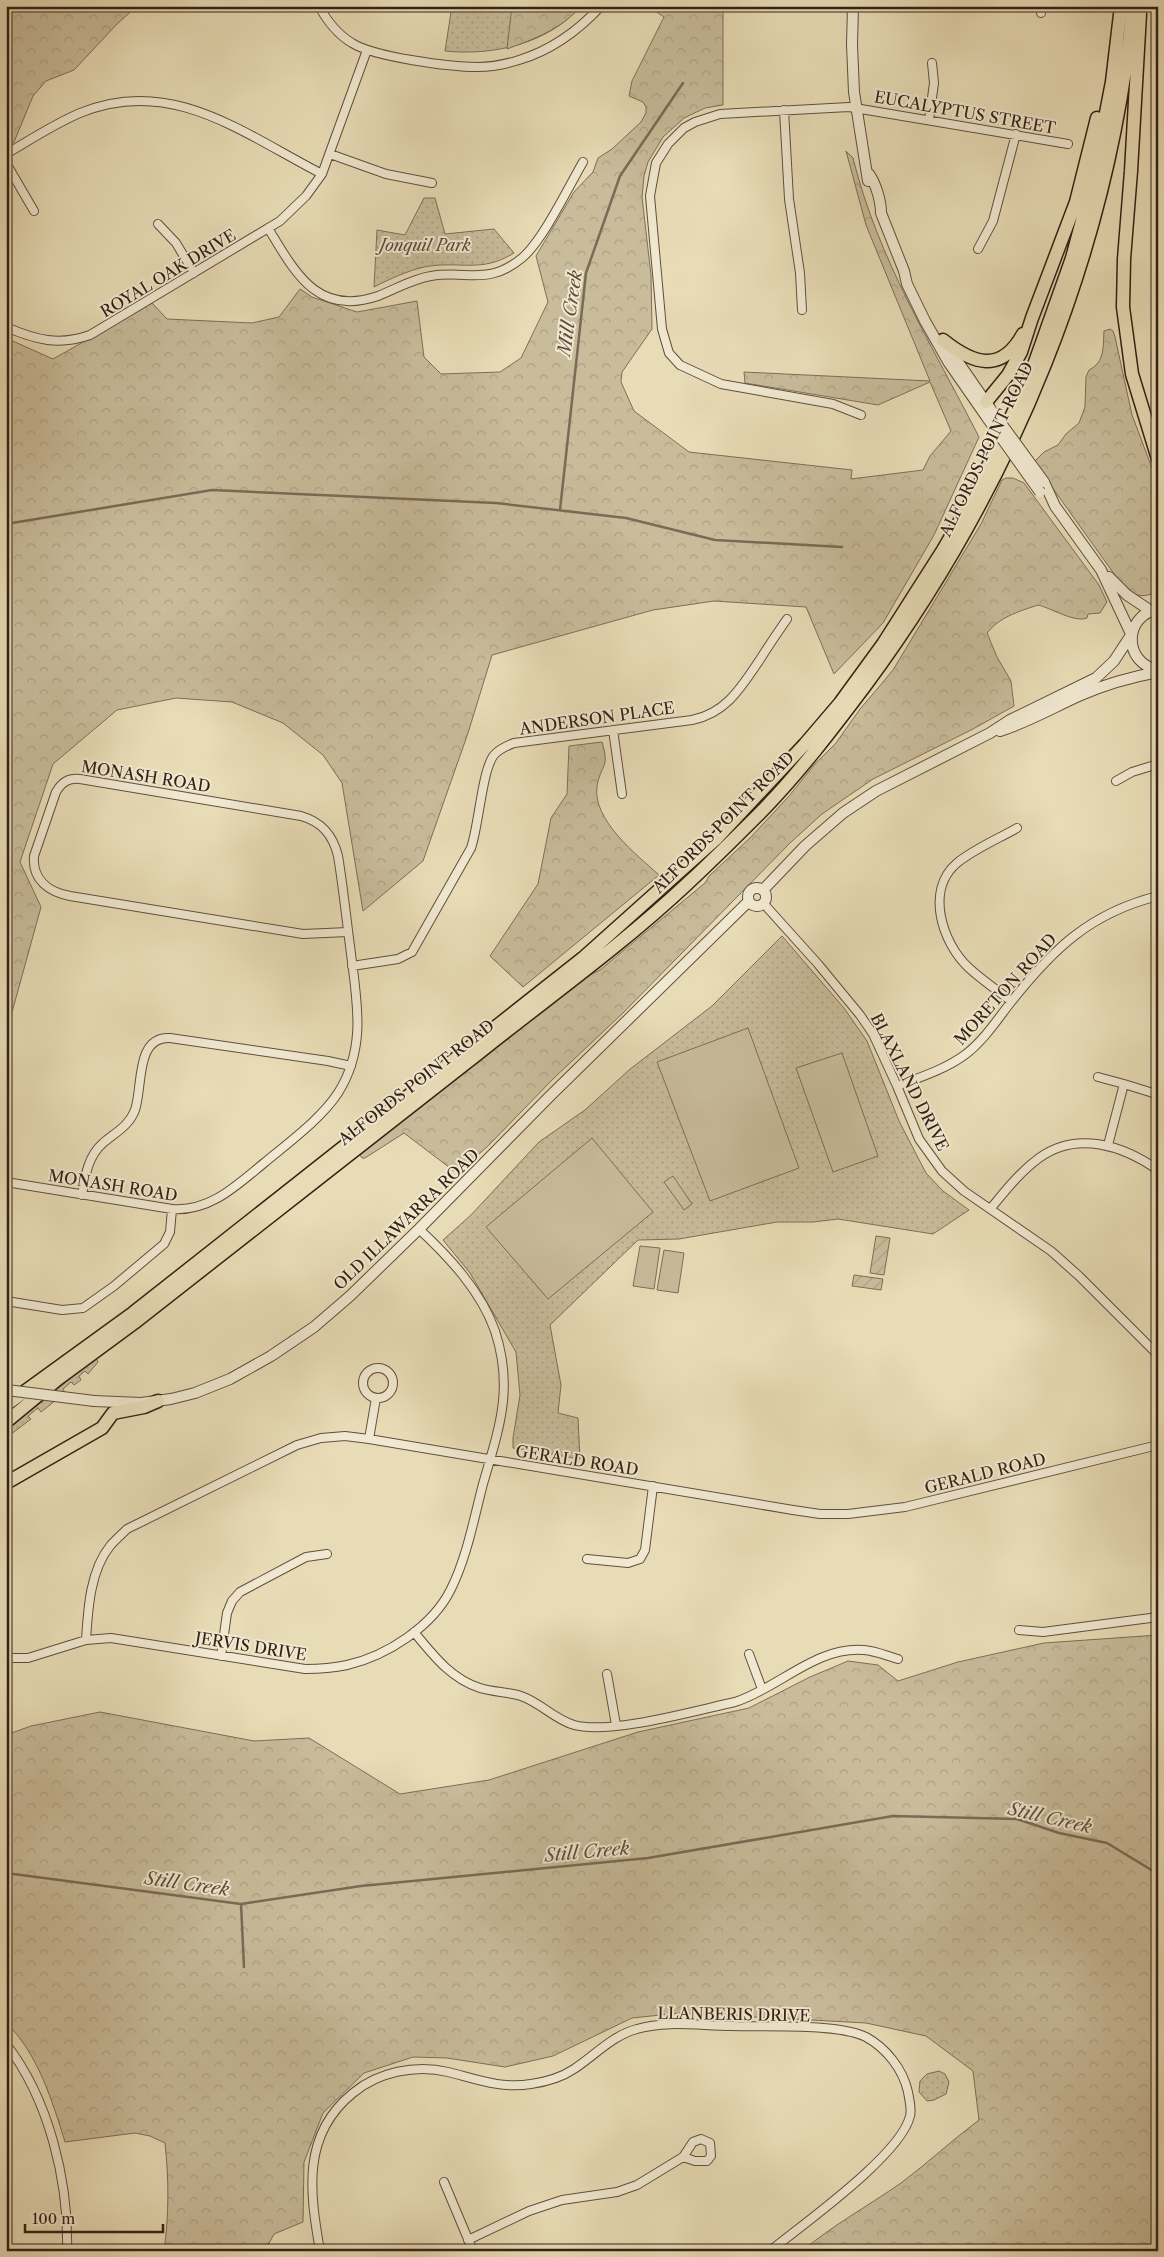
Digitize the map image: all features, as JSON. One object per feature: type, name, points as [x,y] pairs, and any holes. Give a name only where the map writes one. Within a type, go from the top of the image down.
[{"type":"highway","points":[[988,411],[1017,361],[1076,202],[1103,87],[1115,6]]},
{"type":"highway","name":"ALFORDS POINT ROAD","points":[[6,1405],[133,1313],[583,958],[717,838],[805,744],[840,703],[900,620],[952,536],[1011,420],[1029,379],[1059,298],[1087,204],[1110,91],[1121,6]]},
{"type":"highway","name":"ALFORDS POINT ROAD","points":[[6,1422],[604,954],[686,885],[762,810],[814,753],[893,647],[947,563],[988,490],[1036,388],[1072,293],[1100,197],[1122,91],[1133,6]]},
{"type":"highway","points":[[1141,6],[1124,259],[1123,307],[1132,374],[1158,459]]},
{"type":"highway","points":[[943,340],[970,358],[982,361],[994,360],[1005,356],[1016,346],[1032,318]]},
{"type":"highway","points":[[6,1483],[102,1428],[113,1413],[144,1407],[158,1401]]},
{"type":"street","points":[[319,6],[336,30],[352,43],[367,50],[478,67],[506,64],[533,55],[559,42],[584,24],[601,6]]},
{"type":"street","points":[[853,6],[852,66],[857,108],[869,174],[873,180],[881,206],[881,213],[904,271],[909,290],[932,334],[958,376],[988,411]]},
{"type":"street","name":"ROYAL OAK DRIVE","points":[[6,327],[45,341],[63,342],[81,338],[101,330],[268,228],[300,203],[322,174],[367,50]]},
{"type":"street","points":[[929,120],[934,83],[932,63]]},
{"type":"street","points":[[6,154],[86,111],[131,102],[157,102],[183,106],[208,114],[322,174]]},
{"type":"street","name":"EUCALYPTUS STREET","points":[[861,415],[833,404],[721,384],[680,364],[669,353],[664,338],[650,196],[652,175],[662,152],[668,144],[684,128],[707,116],[733,112],[857,108],[1068,144]]},
{"type":"street","points":[[784,110],[788,199],[800,273],[802,310]]},
{"type":"street","points":[[978,249],[992,221],[1016,134]]},
{"type":"street","points":[[330,154],[386,174],[432,183]]},
{"type":"street","points":[[268,228],[300,279],[322,294],[343,300],[370,298],[408,282],[434,276],[484,276],[508,268],[530,250],[583,162]]},
{"type":"street","points":[[6,163],[34,210]]},
{"type":"street","points":[[158,224],[176,243],[194,273]]},
{"type":"street","points":[[904,271],[943,340],[988,411],[1101,570],[1127,595],[1154,610]]},
{"type":"street","points":[[1101,570],[1131,634],[1131,643],[1136,658],[1148,667],[1158,671]]},
{"type":"street","points":[[763,890],[828,825],[876,791],[990,734],[1010,720],[1096,678],[1114,661],[1135,624],[1142,616],[1154,610]]},
{"type":"street","name":"ANDERSON PLACE","points":[[352,966],[398,959],[406,956],[416,948],[471,848],[476,832],[487,768],[494,755],[501,749],[514,743],[701,718],[719,710],[738,692],[787,619]]},
{"type":"street","points":[[990,734],[1017,726],[1096,689],[1127,678],[1158,671]]},
{"type":"street","points":[[613,730],[622,794]]},
{"type":"street","points":[[1116,780],[1132,772],[1158,764]]},
{"type":"street","name":"MONASH ROAD","points":[[6,1182],[172,1209],[188,1209],[211,1202],[256,1169],[323,1111],[338,1094],[352,1066],[357,1047],[359,1027],[348,932],[337,848],[331,835],[315,821],[301,816],[80,778],[66,780],[56,792],[37,845],[34,861],[38,877],[50,890],[70,896],[303,934],[348,932]]},
{"type":"street","points":[[1011,1001],[969,968],[959,956],[942,922],[939,901],[945,878],[956,864],[1017,828]]},
{"type":"street","points":[[752,889],[763,890],[767,897],[764,904],[756,906],[749,901],[749,893],[752,889]]},
{"type":"street","name":"MORETON ROAD","points":[[897,1086],[940,1070],[963,1056],[984,1036],[1046,960],[1080,930],[1116,908],[1158,896]]},
{"type":"street","name":"OLD ILLAWARRA ROAD","points":[[7,1390],[94,1401],[141,1403],[158,1401],[184,1396],[214,1386],[272,1356],[328,1314],[419,1229],[556,1089],[749,901]]},
{"type":"street","name":"BLAXLAND DRIVE","points":[[764,904],[818,964],[860,1015],[873,1034],[925,1150],[942,1171],[958,1186],[1051,1251],[1079,1276],[1158,1355]]},
{"type":"street","points":[[82,1195],[87,1169],[92,1156],[102,1143],[124,1127],[133,1114],[139,1094],[145,1057],[153,1042],[170,1038],[352,1066]]},
{"type":"street","points":[[1098,1076],[1153,1093]]},
{"type":"street","points":[[1108,1145],[1124,1084]]},
{"type":"street","points":[[991,1208],[1021,1173],[1040,1156],[1062,1147],[1086,1143],[1108,1145],[1128,1152],[1158,1170]]},
{"type":"street","points":[[6,1301],[68,1310],[90,1305],[164,1244],[170,1232],[172,1209]]},
{"type":"street","name":"JERVIS DRIVE","points":[[6,1658],[28,1658],[86,1640],[111,1638],[305,1669],[324,1668],[361,1661],[379,1653],[414,1632],[444,1601],[456,1578],[498,1432],[504,1397],[501,1359],[495,1332],[484,1308],[471,1287],[419,1229]]},
{"type":"street","points":[[369,1439],[376,1398]]},
{"type":"street","name":"GERALD ROAD","points":[[86,1640],[91,1592],[98,1566],[110,1546],[127,1530],[297,1445],[321,1438],[345,1436],[369,1439],[820,1514],[858,1514],[904,1507],[1158,1445]]},
{"type":"street","points":[[587,1559],[628,1563],[640,1559],[645,1550],[653,1486]]},
{"type":"street","points":[[221,1656],[227,1613],[232,1601],[240,1592],[306,1557],[327,1554]]},
{"type":"street","points":[[1019,1630],[1043,1632],[1158,1617]]},
{"type":"street","points":[[414,1632],[447,1670],[471,1685],[520,1696],[538,1704],[556,1718],[577,1726],[616,1726],[735,1702],[810,1663],[842,1651],[865,1650],[898,1659]]},
{"type":"street","points":[[749,1654],[762,1689]]},
{"type":"street","points":[[607,1674],[616,1726]]},
{"type":"street","name":"LLANBERIS DRIVE","points":[[320,2251],[311,2203],[311,2177],[315,2152],[337,2109],[353,2093],[372,2080],[417,2068],[430,2069],[493,2084],[517,2086],[530,2084],[571,2071],[619,2037],[635,2029],[672,2024],[833,2029],[866,2037],[883,2049],[894,2061],[905,2082],[910,2116],[894,2146],[871,2168],[770,2251]]},
{"type":"street","points":[[6,2044],[33,2088],[53,2142],[63,2186],[68,2230],[67,2251]]},
{"type":"street","points":[[468,2240],[529,2211],[562,2200],[617,2192],[637,2185],[684,2157]]},
{"type":"street","points":[[444,2182],[473,2251]]},
{"type":"green space","points":[[6,6],[137,6],[117,24],[74,70],[46,81],[33,96],[14,142],[6,147]]},
{"type":"green space","points":[[452,6],[581,6],[553,30],[519,45],[500,49],[463,52],[445,51]]},
{"type":"green space","points":[[512,6],[581,6],[556,27],[507,49]]},
{"type":"green space","points":[[648,6],[723,6],[723,105],[705,108],[684,118],[663,137],[648,162],[644,176],[642,197],[651,275],[652,329],[622,372],[621,382],[634,411],[689,452],[852,470],[851,479],[923,470],[930,456],[951,431],[930,382],[878,405],[745,383],[744,372],[930,381],[866,225],[846,151],[853,158],[864,195],[891,266],[979,437],[934,535],[883,623],[834,674],[806,607],[714,601],[653,610],[492,655],[468,733],[423,861],[363,911],[342,783],[323,755],[283,723],[232,702],[176,698],[117,710],[53,764],[20,862],[41,907],[6,1034],[6,338],[53,359],[152,303],[167,319],[252,323],[279,317],[300,289],[312,297],[357,312],[417,301],[424,357],[441,374],[500,372],[521,358],[548,302],[536,256],[574,192],[593,172],[598,158],[612,149],[641,122],[646,113],[646,107],[643,102],[629,96],[632,81],[664,17]]},
{"type":"green space","name":"Jonquil Park","points":[[424,198],[435,198],[445,234],[494,229],[514,253],[491,263],[480,265],[437,265],[424,267],[392,278],[374,287],[377,230],[405,235]]},
{"type":"green space","points":[[1110,329],[1115,337],[1132,415],[1158,484],[1158,591],[1145,596],[1130,591],[1117,578],[1034,462],[1044,452],[1058,445],[1066,434],[1079,423],[1085,407],[1086,377],[1089,370],[1101,358],[1104,331]]},
{"type":"green space","points":[[1013,478],[1024,483],[1099,585],[1107,602],[1100,613],[1088,614],[1087,618],[1082,619],[1070,617],[1038,605],[1010,615],[992,627],[987,633],[997,657],[1011,681],[1014,706],[973,729],[873,779],[822,814],[790,843],[623,1013],[554,1078],[488,1146],[462,1169],[454,1171],[404,1133],[365,1158],[362,1158],[360,1155],[373,1143],[582,979],[600,970],[705,883],[709,876],[750,838],[836,743],[860,709],[893,670],[981,524],[1002,480]]},
{"type":"green space","points":[[602,742],[605,762],[597,786],[597,799],[601,811],[618,836],[659,875],[523,987],[490,956],[538,884],[551,818],[567,794],[569,746]]},
{"type":"green space","points":[[782,936],[844,1008],[867,1041],[899,1121],[926,1173],[943,1191],[969,1210],[933,1234],[838,1219],[813,1222],[777,1222],[679,1239],[638,1240],[550,1325],[561,1385],[558,1413],[578,1418],[580,1459],[513,1448],[520,1395],[516,1352],[470,1273],[443,1240],[471,1215],[539,1142],[585,1110],[629,1070],[712,1006]]},
{"type":"green space","points":[[748,1028],[799,1168],[710,1201],[657,1062]]},
{"type":"green space","points":[[842,1053],[878,1156],[833,1172],[796,1068]]},
{"type":"green space","points":[[592,1138],[653,1212],[548,1299],[486,1227]]},
{"type":"green space","points":[[673,1176],[692,1204],[684,1210],[664,1182]]},
{"type":"green space","points":[[876,1236],[890,1238],[884,1275],[870,1273]]},
{"type":"green space","points":[[640,1246],[660,1248],[654,1289],[633,1286]]},
{"type":"green space","points":[[664,1250],[684,1253],[678,1293],[657,1290]]},
{"type":"green space","points":[[854,1275],[883,1279],[881,1290],[852,1286]]},
{"type":"green space","points":[[96,1358],[98,1362],[88,1374],[85,1371],[79,1376],[81,1380],[74,1385],[71,1382],[63,1389],[65,1393],[41,1412],[38,1408],[28,1416],[31,1419],[6,1438],[6,1430]]},
{"type":"green space","points":[[1158,1635],[1158,2251],[802,2251],[838,2224],[901,2183],[979,2120],[973,2071],[926,2036],[866,2023],[680,2013],[632,2018],[553,2056],[505,2067],[447,2058],[413,2057],[364,2073],[323,2113],[304,2162],[303,2222],[274,2234],[265,2251],[164,2251],[168,2197],[165,2143],[150,2136],[135,2133],[65,2142],[43,2078],[27,2048],[6,2023],[6,1735],[31,1726],[100,1712],[254,1741],[309,1738],[400,1794],[489,1780],[638,1732],[749,1708],[810,1677],[848,1661],[878,1665],[898,1681],[958,1662],[1044,1643]]},
{"type":"green space","points":[[939,2071],[945,2074],[949,2082],[946,2094],[927,2101],[919,2092],[920,2081],[927,2074]]},
{"type":"waterway","name":"Mill Creek","points":[[560,510],[586,273],[620,176],[683,83]]},
{"type":"waterway","points":[[6,524],[212,490],[496,503],[626,518],[715,540],[842,547]]},
{"type":"waterway","name":"Still Creek","points":[[6,1873],[241,1904],[361,1886],[648,1858],[893,1816],[1017,1819],[1059,1833],[1107,1843],[1158,1874]]},
{"type":"waterway","points":[[241,1904],[244,1967]]}]
